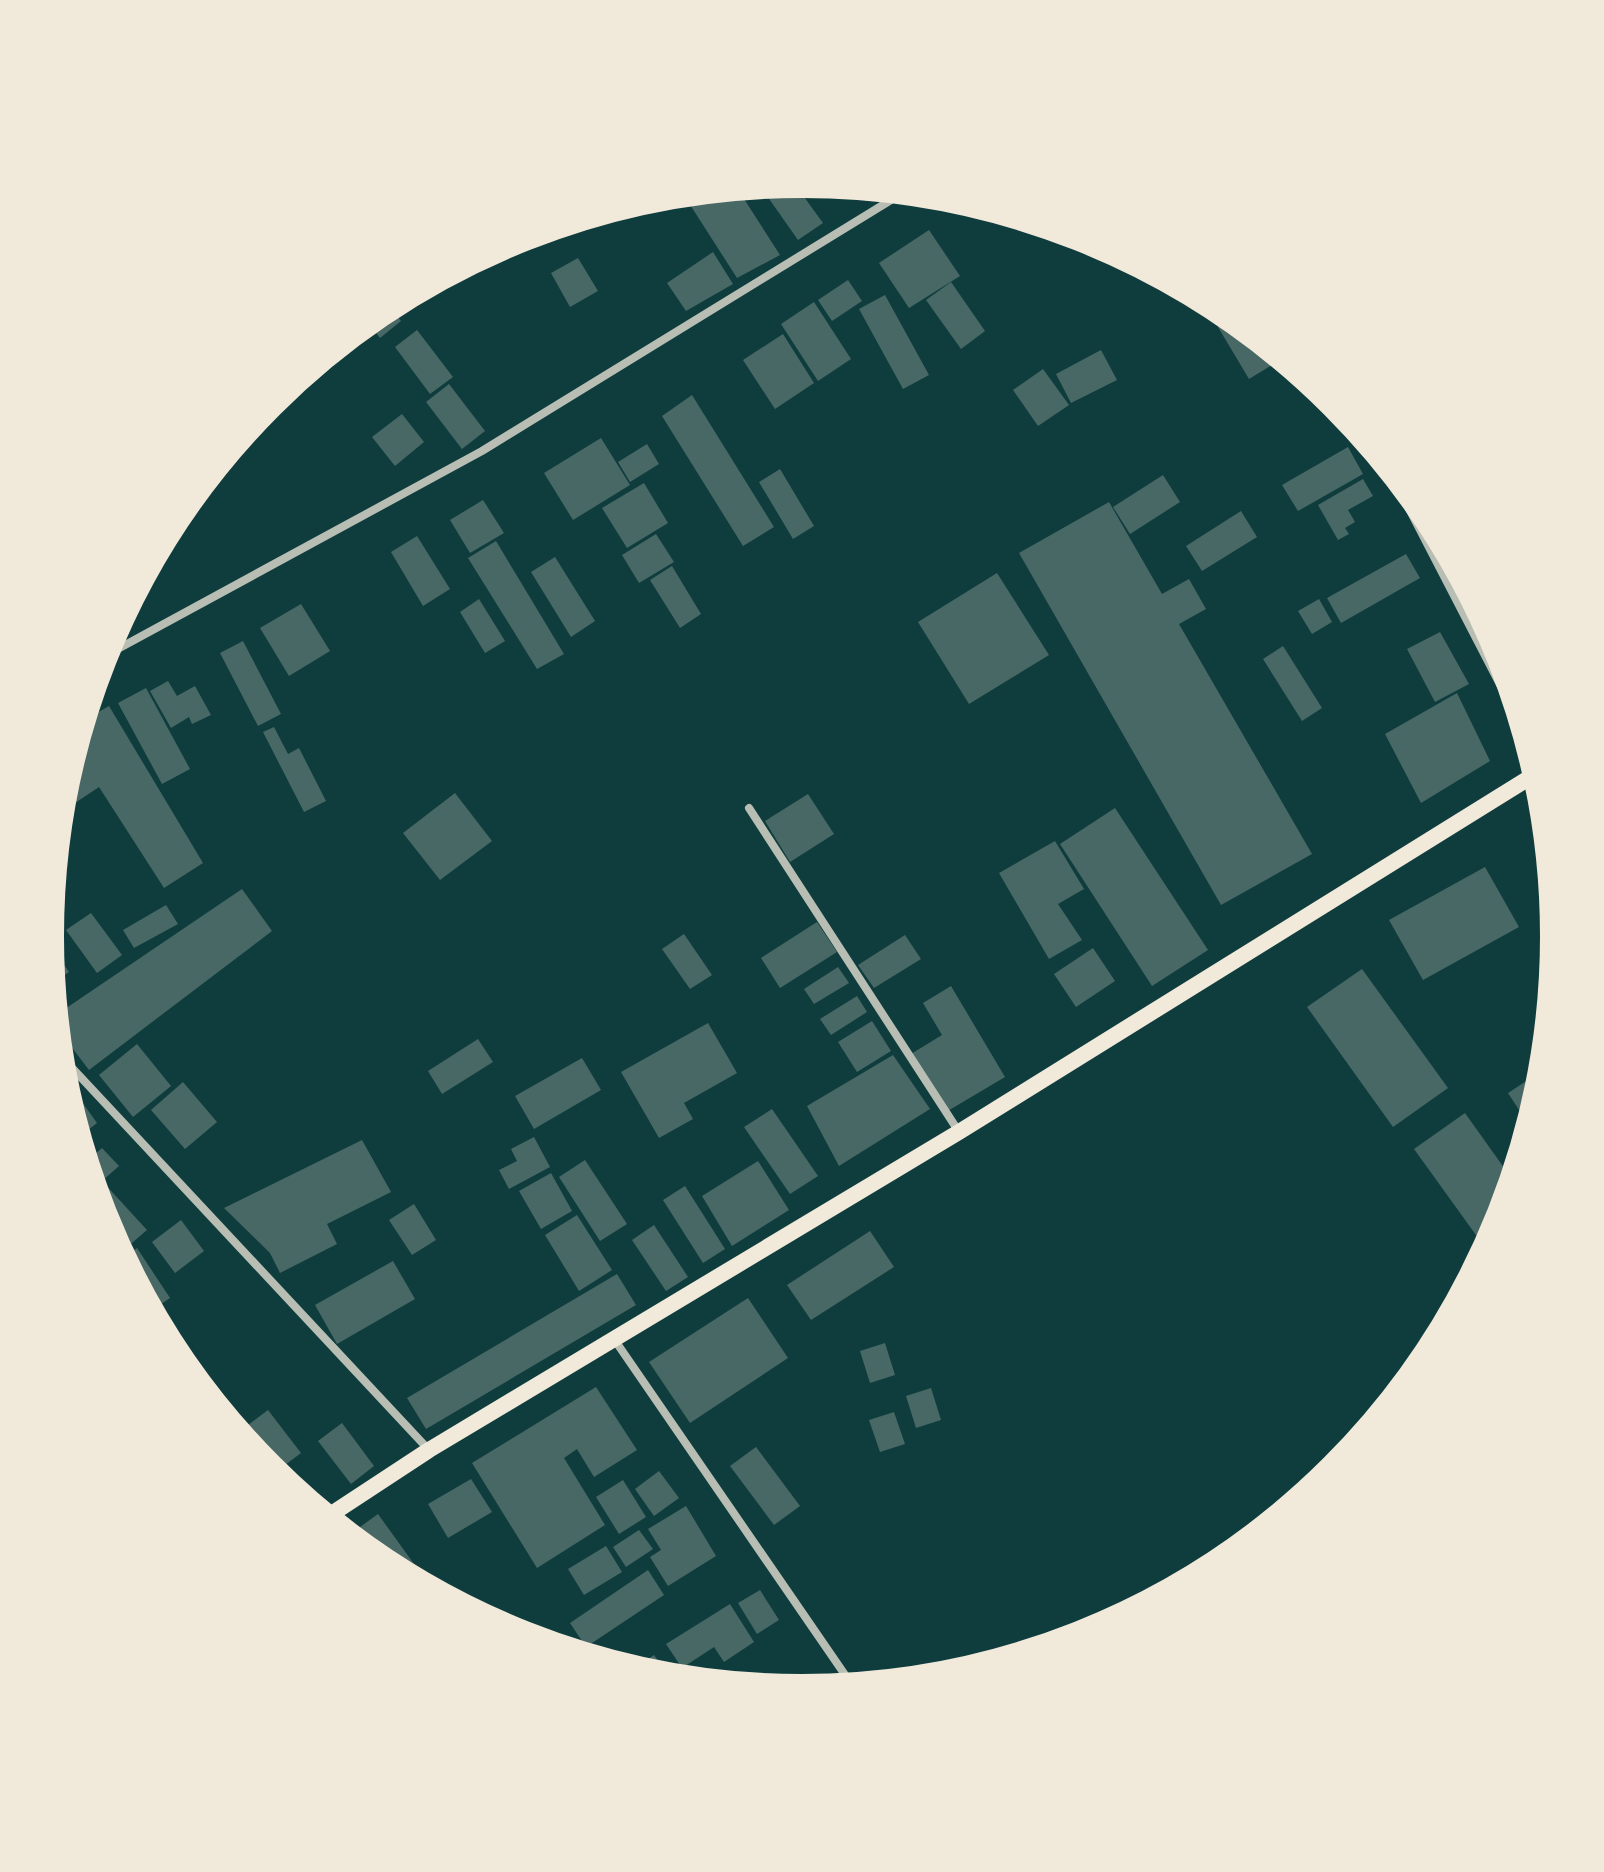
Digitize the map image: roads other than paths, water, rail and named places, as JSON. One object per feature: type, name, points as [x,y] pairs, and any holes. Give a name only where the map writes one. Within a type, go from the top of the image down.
[{"type":"main road","points":[[337,1511],[429,1450],[959,1132],[1525,780]]},
{"type":"street","points":[[121,647],[482,451],[889,201]]},
{"type":"street","points":[[1420,529],[1492,670]]},
{"type":"street","points":[[749,808],[959,1132]]},
{"type":"street","points":[[74,1070],[429,1450]]},
{"type":"street","points":[[614,1339],[845,1674]]}]
